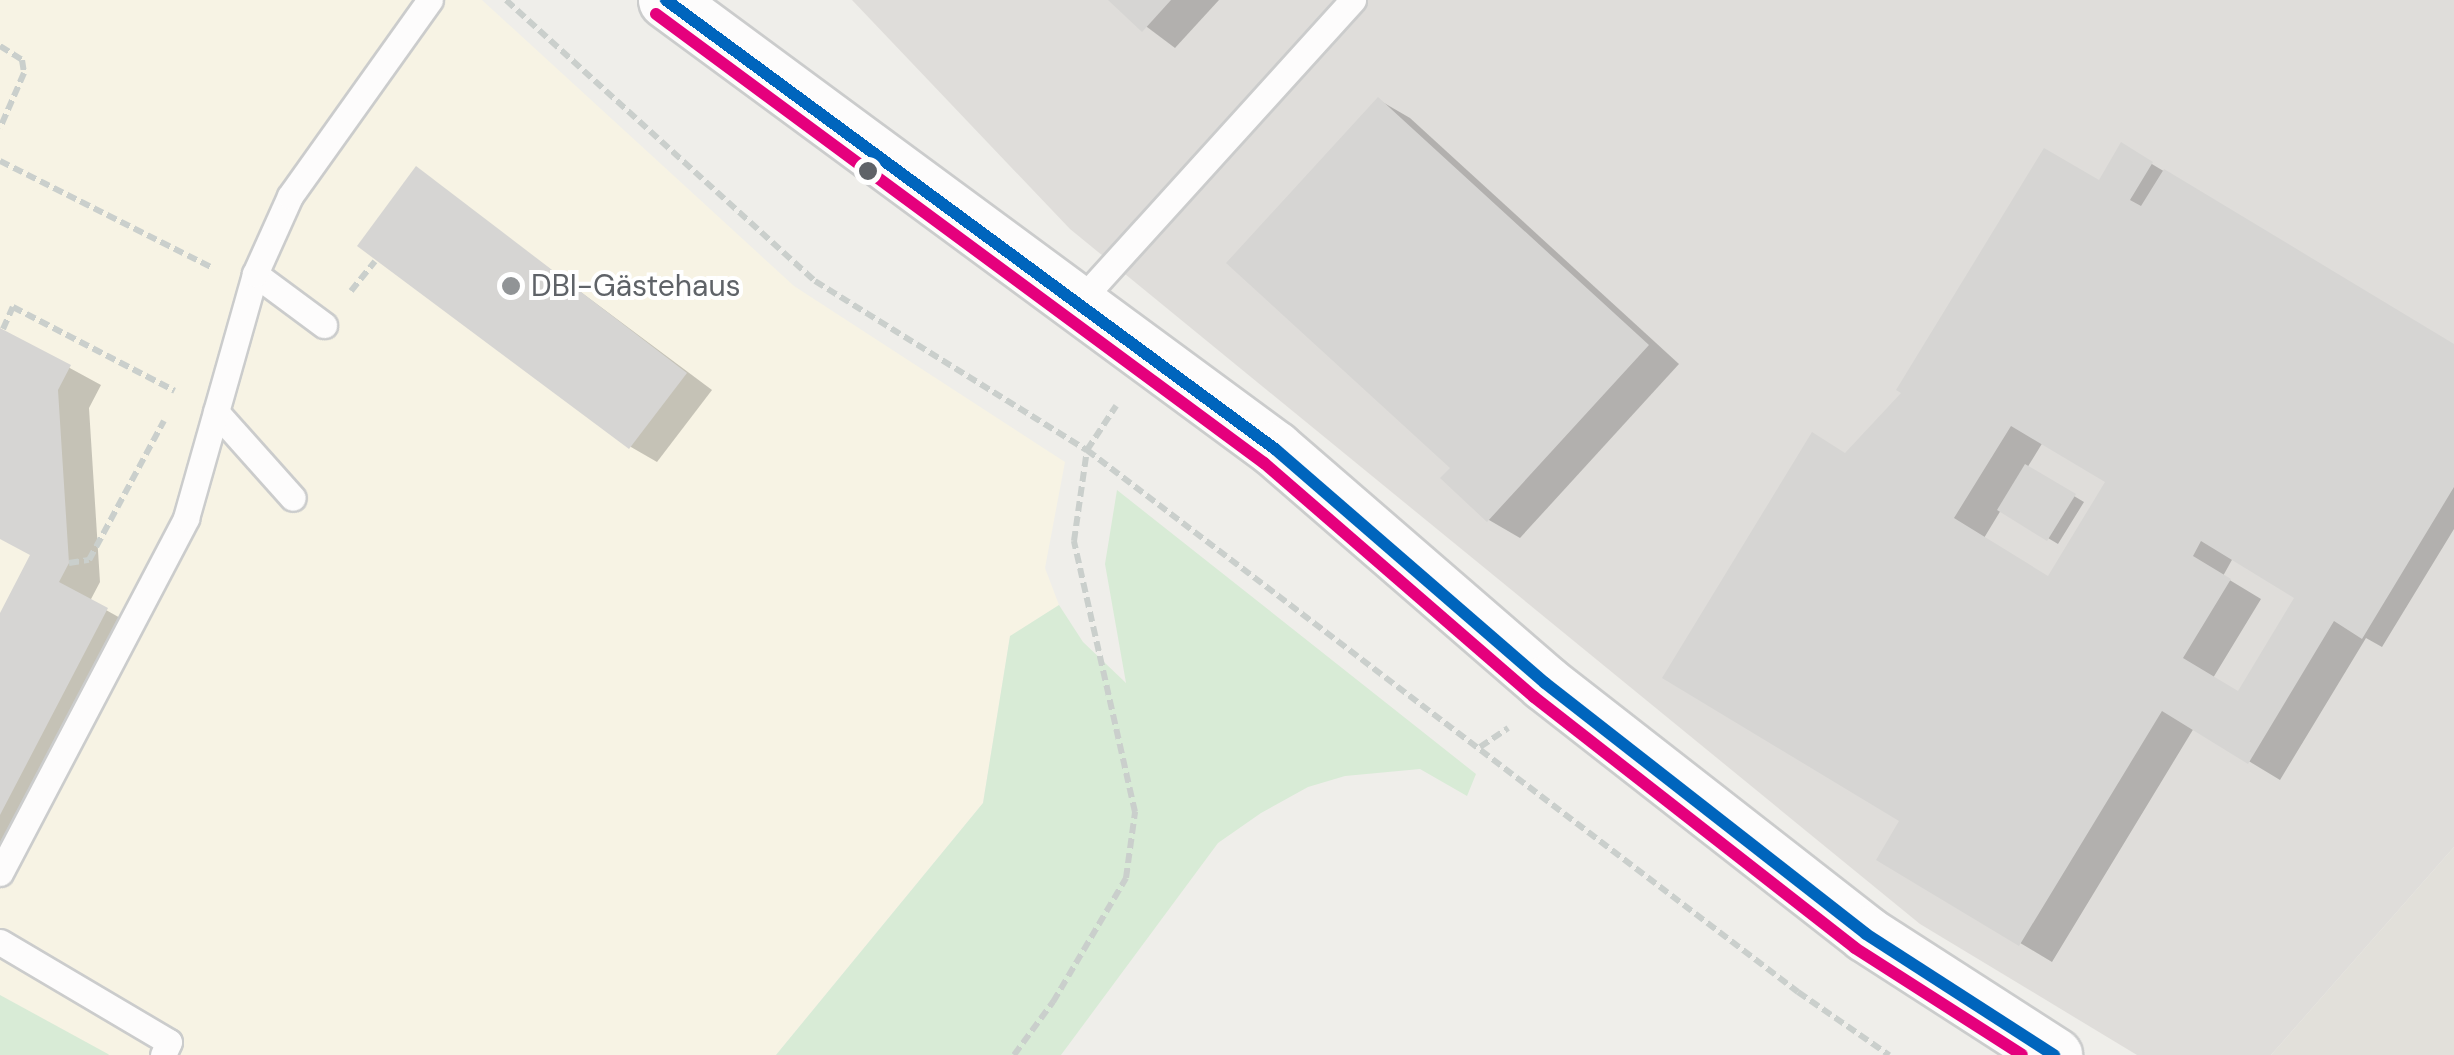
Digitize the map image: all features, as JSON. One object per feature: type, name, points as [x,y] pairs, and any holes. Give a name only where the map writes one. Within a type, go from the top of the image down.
[{"type":"main road","points":[[666,0],[1151,353],[1275,449],[1545,683],[1850,922],[2054,1055]]},
{"type":"lane","points":[[0,873],[186,518],[255,274],[290,196],[430,0]]},
{"type":"lane","points":[[1079,302],[1353,0]]},
{"type":"lane","points":[[255,274],[324,326]]},
{"type":"lane","points":[[216,412],[293,498]]},
{"type":"lane","points":[[0,942],[169,1042],[163,1055]]},
{"type":"path","points":[[506,0],[815,281],[1088,450],[1798,992],[1890,1055]]},
{"type":"path","points":[[0,46],[22,60],[24,73],[0,128]]},
{"type":"path","points":[[0,161],[206,268],[255,274]]},
{"type":"path","points":[[3,329],[13,307],[216,412]]},
{"type":"path","points":[[1014,1055],[1053,1002],[1126,878],[1135,812],[1074,541],[1088,450],[1151,353]]},
{"type":"path","points":[[69,563],[89,560],[179,393]]},
{"type":"shaded area","points":[[0,0],[482,0],[794,286],[1065,462],[1045,568],[1059,605],[1010,637],[983,803],[776,1055],[0,1055]]},
{"type":"shaded area","points":[[852,0],[2454,0],[2454,847],[2271,1055],[2137,1055],[1920,924],[1070,229]]},
{"type":"shaded area","points":[[2454,847],[2454,1055],[2271,1055]]},
{"type":"green space","points":[[1117,490],[1476,774],[1467,796],[1420,769],[1345,776],[1308,787],[1261,813],[1218,843],[1061,1055],[776,1055],[983,803],[1010,636],[1059,605],[1083,642],[1126,683],[1105,564]]},
{"type":"green space","points":[[0,995],[108,1054],[109,1055],[0,1055]]},
{"type":"building","points":[[1108,0],[1171,0],[1142,32]]},
{"type":"building","points":[[1378,97],[1649,345],[1487,522],[1440,478],[1450,468],[1226,263]]},
{"type":"building","points":[[2121,142],[2153,162],[2130,200],[2141,206],[2164,169],[2454,344],[2454,487],[2362,639],[2334,621],[2248,764],[2162,711],[2019,946],[1876,860],[1899,821],[1662,678],[1812,432],[1845,453],[1901,393],[1896,390],[2044,148],[2099,180]],"holes":[[[2011,426],[2105,482],[2048,576],[1954,518]],[[2201,541],[2294,598],[2238,691],[2183,658],[2231,579],[2193,556]]]},
{"type":"building","points":[[416,166],[687,373],[629,449],[357,246]]},
{"type":"building","points":[[0,328],[71,365],[58,390],[69,563],[59,582],[108,608],[0,815],[0,613],[30,555],[0,539]]},
{"type":"building","points":[[2025,464],[2076,494],[2047,541],[1997,510]]},
{"type":"transit line","points":[[666,0],[1275,449],[1545,683],[1866,934],[2054,1055]]},
{"type":"transit line","points":[[656,14],[1264,463],[1534,697],[1855,948],[2022,1055]]},
{"type":"place","name":"DBI-Gästehaus","points":[[511,286]]}]
